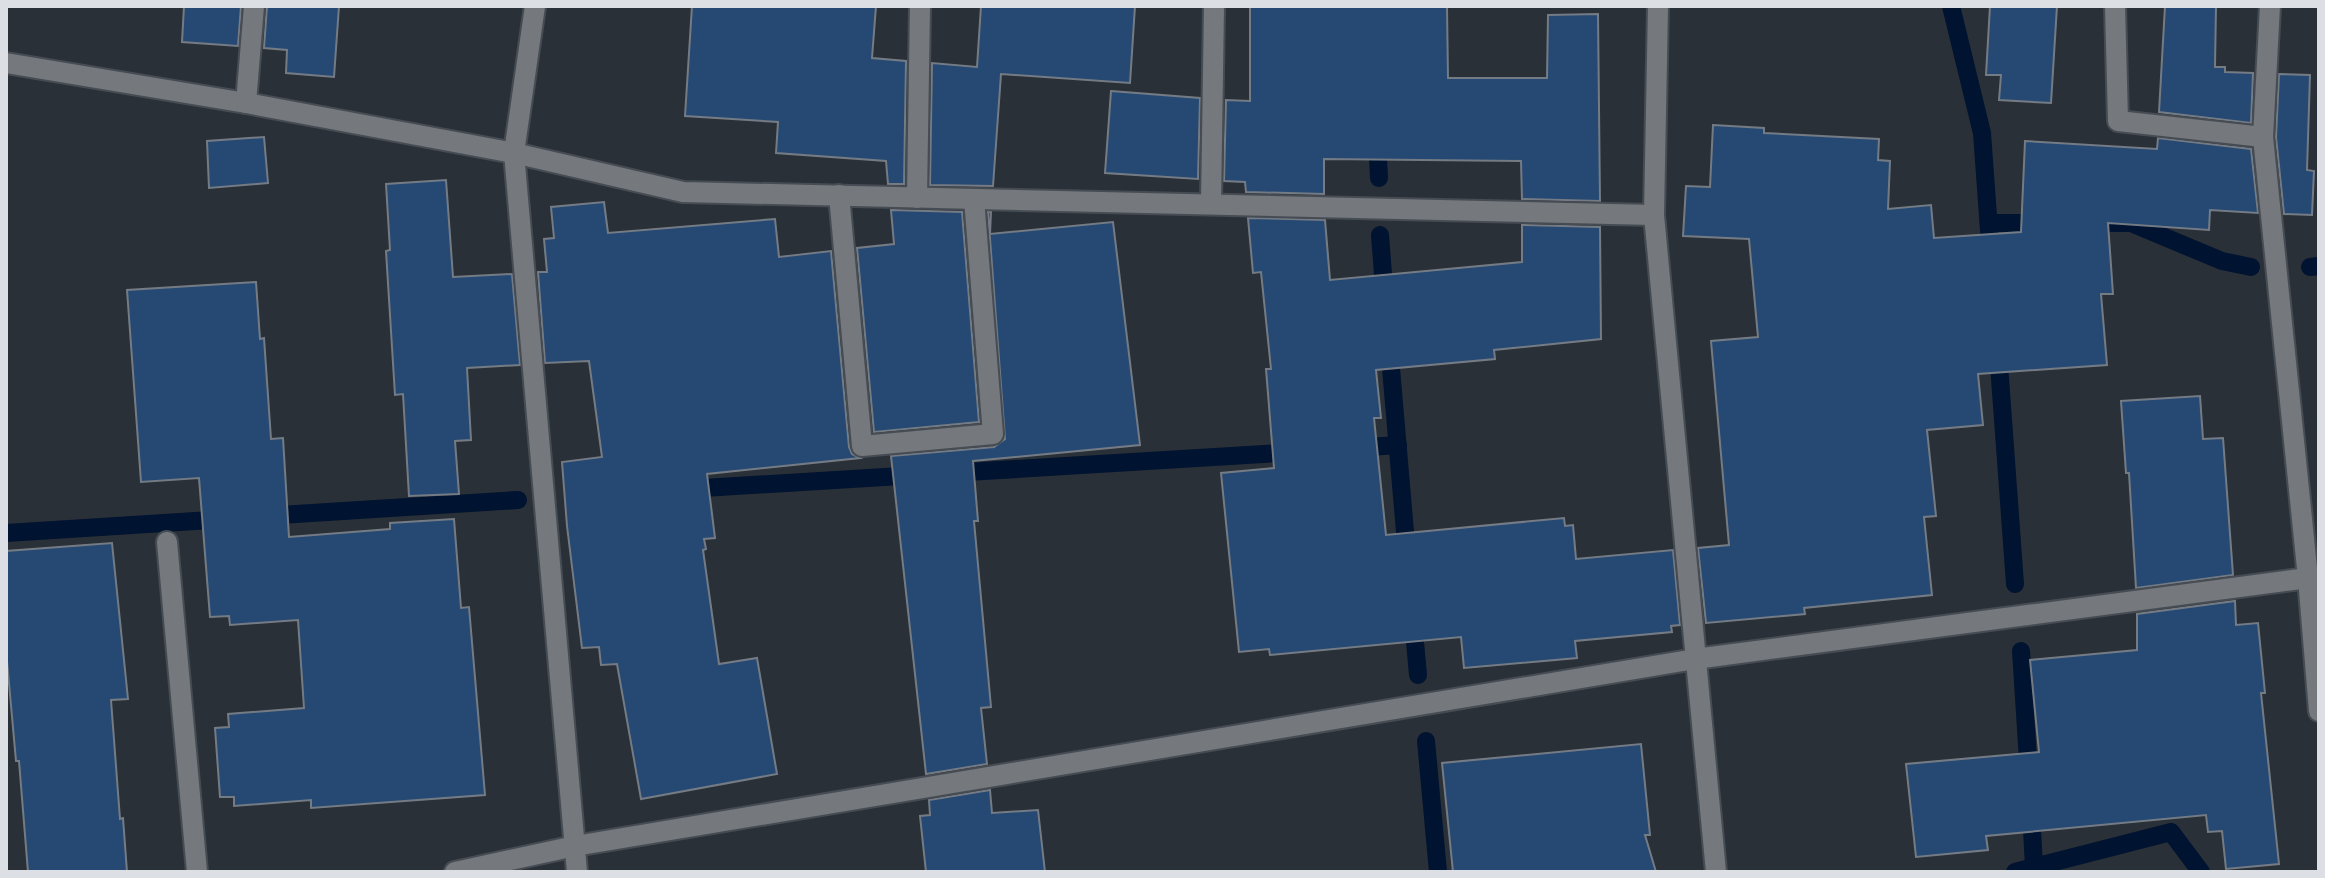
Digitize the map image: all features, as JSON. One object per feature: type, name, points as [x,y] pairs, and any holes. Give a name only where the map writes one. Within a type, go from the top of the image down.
[{"type":"street","points":[[246,103],[254,6]]},
{"type":"street","points":[[535,6],[514,153],[577,872]]},
{"type":"street","points":[[917,198],[920,6]]},
{"type":"street","points":[[1211,204],[1214,6]]},
{"type":"street","points":[[1658,6],[1654,215],[1716,872]]},
{"type":"street","points":[[2115,6],[2118,121],[2263,137]]},
{"type":"street","points":[[2270,6],[2263,137],[2314,580],[2319,711]]},
{"type":"street","points":[[6,63],[246,103],[514,153],[683,192],[1654,215]]},
{"type":"street","points":[[839,195],[862,446],[993,434],[974,199]]},
{"type":"street","points":[[167,542],[197,872]]},
{"type":"street","points":[[455,872],[575,846],[1695,659],[2314,580]]},
{"type":"building","points":[[184,6],[241,6],[238,46],[182,42]]},
{"type":"building","points":[[267,6],[339,6],[334,77],[286,73],[287,50],[264,48]]},
{"type":"building","points":[[692,6],[876,6],[872,58],[906,61],[904,184],[888,184],[886,161],[776,153],[778,122],[685,116]]},
{"type":"building","points":[[981,6],[1135,6],[1130,83],[1001,74],[993,186],[930,185],[932,63],[977,67]]},
{"type":"building","points":[[1250,6],[1447,6],[1448,78],[1547,78],[1548,15],[1598,14],[1600,201],[1522,199],[1521,161],[1324,159],[1324,194],[1246,192],[1245,182],[1224,181],[1226,100],[1250,101]]},
{"type":"building","points":[[1990,6],[2057,6],[2051,103],[1999,100],[2001,75],[1986,75]]},
{"type":"building","points":[[2165,6],[2216,6],[2215,67],[2225,67],[2225,72],[2253,73],[2251,123],[2159,112]]},
{"type":"building","points":[[2279,74],[2310,75],[2307,170],[2314,171],[2312,215],[2284,214],[2276,137]]},
{"type":"building","points":[[1111,91],[1200,98],[1198,179],[1105,173]]},
{"type":"building","points":[[1713,125],[1764,128],[1764,133],[1879,139],[1878,160],[1890,161],[1888,209],[1931,205],[1934,238],[2021,232],[2025,141],[2157,149],[2158,138],[2251,149],[2258,213],[2210,210],[2209,230],[2108,223],[2113,294],[2101,294],[2107,365],[1978,374],[1983,425],[1927,430],[1936,516],[1924,517],[1932,595],[1804,608],[1805,614],[1706,623],[1698,548],[1729,545],[1711,341],[1758,337],[1749,239],[1683,236],[1686,186],[1710,187]]},
{"type":"building","points":[[264,137],[268,183],[209,188],[207,141]]},
{"type":"building","points":[[446,180],[453,277],[512,274],[520,365],[467,368],[471,440],[455,441],[459,494],[409,496],[403,394],[395,395],[386,251],[390,250],[386,184]]},
{"type":"building","points":[[604,202],[608,233],[775,219],[779,257],[831,251],[849,447],[852,454],[860,458],[707,474],[715,538],[704,539],[706,549],[703,550],[719,664],[757,658],[777,774],[641,799],[617,664],[601,665],[599,647],[582,648],[567,526],[562,462],[602,457],[589,361],[545,363],[538,272],[547,272],[544,239],[554,238],[551,207]]},
{"type":"building","points":[[891,210],[962,212],[979,422],[874,432],[857,248],[894,244]]},
{"type":"building","points":[[988,212],[991,212],[990,234],[1113,222],[1140,445],[973,461],[978,521],[974,521],[991,707],[981,708],[987,764],[926,774],[891,456],[994,447],[1005,439]]},
{"type":"building","points":[[1248,218],[1325,220],[1330,280],[1522,262],[1522,225],[1600,227],[1601,339],[1494,350],[1495,359],[1376,370],[1381,418],[1374,418],[1386,535],[1564,518],[1565,526],[1573,525],[1576,559],[1673,550],[1680,625],[1671,626],[1672,632],[1575,641],[1577,658],[1464,668],[1461,637],[1270,655],[1269,649],[1239,652],[1221,473],[1274,468],[1266,369],[1271,369],[1261,272],[1253,273]]},
{"type":"building","points":[[256,282],[260,339],[264,338],[271,439],[283,438],[289,537],[390,529],[390,523],[454,519],[461,608],[469,607],[485,795],[311,808],[311,800],[234,806],[234,797],[220,797],[215,728],[229,727],[228,714],[304,708],[298,620],[230,625],[229,616],[210,617],[199,478],[141,482],[127,290]]},
{"type":"building","points":[[2200,396],[2203,439],[2223,438],[2233,575],[2136,588],[2121,401]]},
{"type":"building","points":[[112,543],[128,699],[111,700],[127,872],[28,872],[6,650],[6,551]]},
{"type":"building","points":[[2235,601],[2236,625],[2258,623],[2265,693],[2261,693],[2279,864],[2226,869],[2222,831],[2208,832],[2206,815],[1986,836],[1988,850],[1916,857],[1906,764],[2039,752],[2030,660],[2137,650],[2137,614]]},
{"type":"building","points":[[1641,744],[1650,835],[1645,835],[1656,872],[1453,872],[1442,763]]},
{"type":"building","points":[[990,790],[992,813],[1038,810],[1045,872],[926,872],[920,816],[930,815],[929,800]]},
{"type":"waterway","points":[[1951,6],[1982,133],[1991,258]]},
{"type":"waterway","points":[[1377,137],[1379,178]]},
{"type":"waterway","points":[[1989,223],[2046,223]]},
{"type":"waterway","points":[[2084,223],[2131,223],[2222,261],[2251,267]]},
{"type":"waterway","points":[[1380,235],[1385,300]]},
{"type":"waterway","points":[[2310,267],[2319,266]]},
{"type":"waterway","points":[[1389,345],[1407,555]]},
{"type":"waterway","points":[[1998,351],[2015,584]]},
{"type":"waterway","points":[[1354,448],[1398,445]]},
{"type":"waterway","points":[[950,473],[1296,452]]},
{"type":"waterway","points":[[687,489],[917,475]]},
{"type":"waterway","points":[[264,516],[518,500]]},
{"type":"waterway","points":[[6,533],[227,519]]},
{"type":"waterway","points":[[1413,620],[1418,675]]},
{"type":"waterway","points":[[2021,651],[2029,776]]},
{"type":"waterway","points":[[1426,741],[1438,872]]},
{"type":"waterway","points":[[2031,810],[2034,867]]},
{"type":"waterway","points":[[2015,872],[2171,832],[2201,872]]}]
